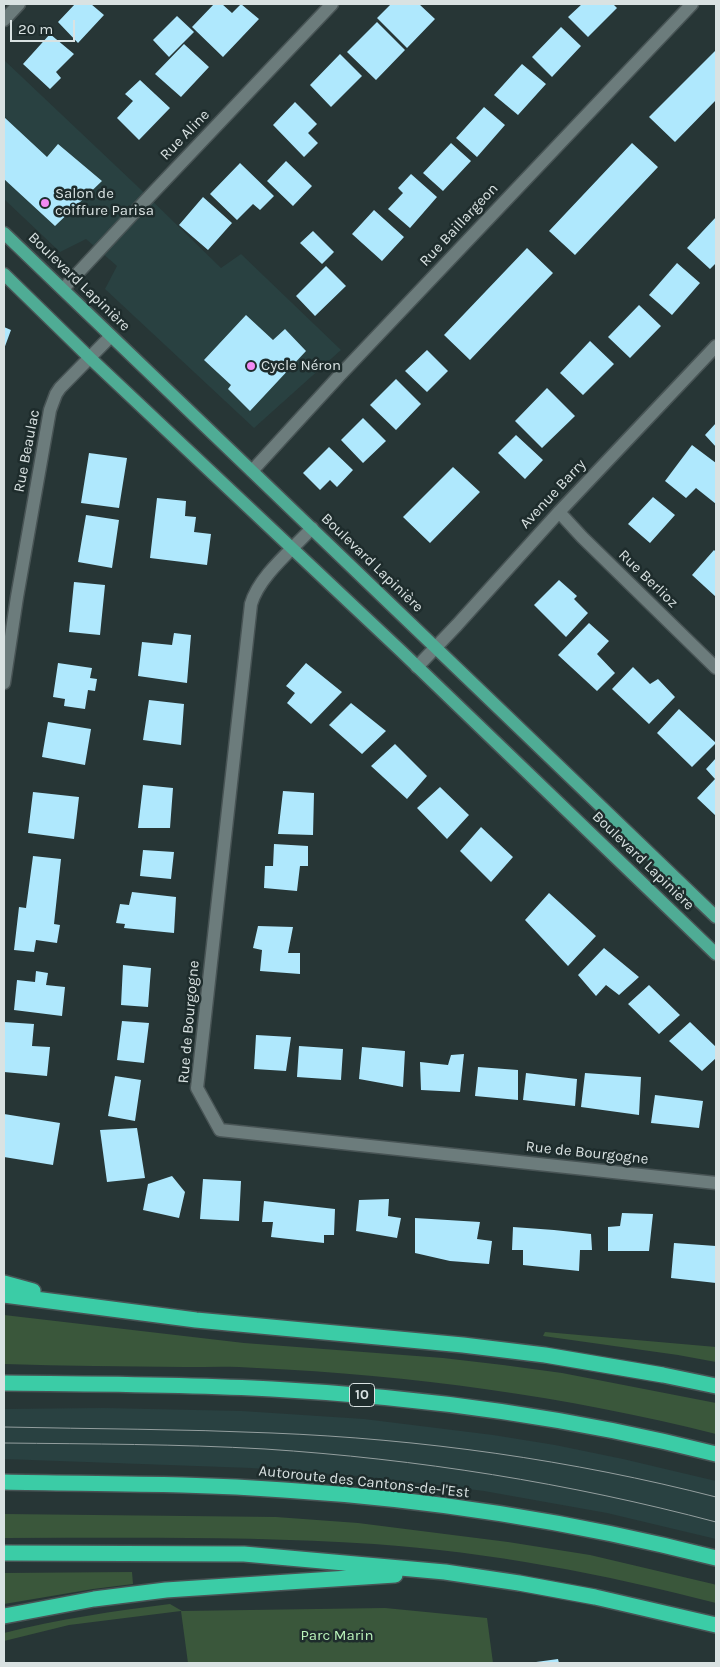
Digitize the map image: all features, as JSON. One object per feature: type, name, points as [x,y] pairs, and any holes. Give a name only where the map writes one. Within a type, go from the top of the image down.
[{"type":"highway","points":[[4,1283],[78,1304]]},
{"type":"highway","points":[[4,1295],[196,1320],[436,1342],[545,1355],[716,1386]]},
{"type":"highway","name":"10","points":[[4,1383],[262,1388],[398,1398],[508,1412],[578,1424],[645,1437],[716,1454]]},
{"type":"highway","name":"Autoroute des Cantons-de-l'Est","points":[[4,1482],[258,1488],[376,1498],[544,1521],[627,1537],[716,1558]]},
{"type":"highway","points":[[4,1553],[244,1554],[445,1572],[595,1597],[716,1625]]},
{"type":"highway","points":[[4,1616],[94,1599],[166,1590],[445,1572]]},
{"type":"main road","name":"Boulevard Lapinière","points":[[4,233],[716,916]]},
{"type":"main road","name":"Boulevard Lapinière","points":[[4,274],[716,954]]},
{"type":"street","points":[[4,20],[19,4]]},
{"type":"street","name":"Rue Aline","points":[[63,289],[83,270],[146,200],[332,4]]},
{"type":"street","name":"Rue Baillargeon","points":[[252,471],[307,410],[692,4]]},
{"type":"street","name":"Rue Beaulac","points":[[4,683],[50,410],[60,388],[111,336]]},
{"type":"street","name":"Avenue Barry","points":[[417,667],[559,512],[716,346]]},
{"type":"street","name":"Rue Berlioz","points":[[559,512],[582,537],[716,668]]},
{"type":"street","name":"Rue de Bourgogne","points":[[312,528],[258,587],[252,598],[248,619],[197,1088],[220,1130],[716,1183]]},
{"type":"shaded area","points":[[4,60],[221,268],[241,254],[341,350],[254,428],[105,289],[117,266],[86,239],[60,252],[4,199]]},
{"type":"shaded area","points":[[104,1408],[242,1411],[364,1419],[493,1435],[623,1459],[716,1481],[716,1539],[607,1513],[484,1491],[358,1476],[251,1468],[4,1459],[4,1409]]},
{"type":"green space","points":[[4,1315],[244,1343],[443,1358],[562,1373],[716,1403],[716,1434],[545,1398],[488,1389],[373,1376],[239,1367],[4,1364]]},
{"type":"green space","points":[[545,1332],[716,1347],[716,1362],[543,1336]]},
{"type":"green space","points":[[4,1514],[276,1517],[358,1523],[508,1542],[590,1555],[716,1585],[716,1603],[674,1592],[546,1566],[461,1553],[374,1544],[235,1539],[4,1538]]},
{"type":"green space","points":[[132,1572],[133,1584],[4,1604],[4,1573]]},
{"type":"green space","name":"Parc Marin","points":[[170,1604],[182,1611],[385,1608],[487,1618],[493,1663],[188,1663],[181,1611],[69,1625],[4,1641],[4,1633],[25,1628],[87,1616]]},
{"type":"building","points":[[75,4],[91,4],[104,15],[78,43],[58,22]]},
{"type":"building","points":[[214,4],[222,4],[232,13],[241,4],[259,19],[223,57],[192,27]]},
{"type":"building","points":[[391,4],[419,4],[435,19],[407,48],[377,18]]},
{"type":"building","points":[[582,4],[613,4],[617,8],[588,37],[568,17]]},
{"type":"building","points":[[177,16],[194,32],[169,57],[153,40]]},
{"type":"building","points":[[377,22],[405,50],[376,80],[347,52]]},
{"type":"building","points":[[561,27],[581,46],[552,77],[532,57]]},
{"type":"building","points":[[50,34],[74,54],[56,72],[61,78],[50,89],[23,64]]},
{"type":"building","points":[[184,44],[209,67],[181,97],[155,74]]},
{"type":"building","points":[[716,50],[716,100],[675,142],[649,117]]},
{"type":"building","points":[[340,54],[362,76],[331,107],[310,85]]},
{"type":"building","points":[[522,64],[546,84],[518,115],[494,95]]},
{"type":"building","points":[[140,80],[170,108],[139,140],[117,118],[133,101],[125,94]]},
{"type":"building","points":[[295,102],[317,124],[308,133],[318,143],[304,157],[273,125]]},
{"type":"building","points":[[484,107],[505,125],[477,157],[456,138]]},
{"type":"building","points":[[4,117],[47,157],[58,144],[102,181],[55,226],[4,179]]},
{"type":"building","points":[[451,143],[471,161],[443,191],[423,173]]},
{"type":"building","points":[[632,143],[658,167],[575,255],[549,231]]},
{"type":"building","points":[[286,161],[312,186],[293,206],[267,181]]},
{"type":"building","points":[[240,163],[274,196],[260,210],[253,204],[237,220],[210,194]]},
{"type":"building","points":[[411,174],[437,197],[410,228],[388,209],[403,193],[398,188]]},
{"type":"building","points":[[203,197],[232,223],[208,250],[179,225]]},
{"type":"building","points":[[374,210],[404,237],[382,261],[352,234]]},
{"type":"building","points":[[716,217],[716,263],[710,269],[687,248]]},
{"type":"building","points":[[313,231],[334,252],[322,264],[300,243]]},
{"type":"building","points":[[527,248],[553,273],[470,360],[444,335]]},
{"type":"building","points":[[677,263],[700,283],[672,315],[649,295]]},
{"type":"building","points":[[326,266],[346,286],[315,316],[296,296]]},
{"type":"building","points":[[639,305],[661,326],[630,358],[608,337]]},
{"type":"building","name":"Cycle Néron","points":[[246,315],[273,340],[285,329],[306,351],[250,411],[228,389],[231,385],[204,360]]},
{"type":"building","points":[[4,327],[11,330],[4,349]]},
{"type":"building","points":[[590,341],[614,364],[583,395],[560,373]]},
{"type":"building","points":[[427,350],[448,371],[427,392],[405,371]]},
{"type":"building","points":[[396,379],[421,404],[396,430],[370,405]]},
{"type":"building","points":[[547,388],[575,416],[542,448],[515,421]]},
{"type":"building","points":[[363,418],[386,441],[363,463],[341,440]]},
{"type":"building","points":[[716,423],[716,447],[705,435]]},
{"type":"building","points":[[516,435],[543,460],[525,479],[498,453]]},
{"type":"building","points":[[692,445],[716,463],[716,504],[696,488],[686,498],[665,481]]},
{"type":"building","points":[[329,447],[353,470],[337,487],[330,480],[320,490],[303,473]]},
{"type":"building","points":[[89,453],[127,458],[119,508],[81,503]]},
{"type":"building","points":[[453,467],[480,492],[430,543],[403,517]]},
{"type":"building","points":[[653,497],[675,515],[650,543],[628,524]]},
{"type":"building","points":[[157,498],[186,501],[185,516],[196,517],[194,532],[211,534],[207,565],[150,558]]},
{"type":"building","points":[[86,515],[119,520],[112,568],[78,562]]},
{"type":"building","points":[[714,550],[716,552],[716,597],[692,575]]},
{"type":"building","points":[[559,580],[577,596],[574,599],[588,613],[566,637],[534,605]]},
{"type":"building","points":[[74,582],[105,585],[100,635],[69,632]]},
{"type":"building","points":[[589,623],[609,641],[597,654],[615,673],[597,691],[558,655]]},
{"type":"building","points":[[174,633],[191,635],[187,683],[138,676],[142,642],[172,645]]},
{"type":"building","points":[[58,663],[92,668],[90,678],[97,679],[95,691],[88,690],[85,709],[64,706],[65,699],[53,697]]},
{"type":"building","points":[[306,663],[342,692],[311,724],[287,703],[295,693],[286,686]]},
{"type":"building","points":[[633,667],[650,684],[658,679],[675,697],[649,724],[612,689]]},
{"type":"building","points":[[149,700],[184,704],[181,745],[143,740]]},
{"type":"building","points":[[351,703],[386,731],[362,754],[329,725]]},
{"type":"building","points":[[679,709],[716,743],[692,767],[657,733]]},
{"type":"building","points":[[48,722],[91,729],[85,765],[42,757]]},
{"type":"building","points":[[395,744],[427,776],[407,799],[371,766]]},
{"type":"building","points":[[716,758],[716,816],[697,798],[715,779],[706,769]]},
{"type":"building","points":[[143,785],[173,788],[170,828],[138,828]]},
{"type":"building","points":[[440,787],[469,815],[447,839],[417,808]]},
{"type":"building","points":[[283,791],[314,793],[313,835],[278,834]]},
{"type":"building","points":[[33,792],[79,797],[74,839],[28,833]]},
{"type":"building","points":[[481,827],[513,857],[491,882],[460,851]]},
{"type":"building","points":[[274,844],[308,846],[308,866],[300,866],[297,891],[264,888],[265,866],[273,866]]},
{"type":"building","points":[[143,850],[174,852],[171,879],[140,876]]},
{"type":"building","points":[[33,856],[61,859],[54,924],[60,925],[57,943],[36,940],[34,952],[14,950],[19,907],[26,908]]},
{"type":"building","points":[[132,892],[176,897],[174,933],[124,928],[125,924],[116,923],[120,904],[129,905]]},
{"type":"building","points":[[549,893],[596,936],[568,966],[525,920]]},
{"type":"building","points":[[258,926],[293,927],[288,953],[300,953],[300,974],[260,971],[262,950],[253,948]]},
{"type":"building","points":[[604,948],[639,977],[619,995],[606,985],[596,996],[578,975]]},
{"type":"building","points":[[123,965],[151,968],[148,1007],[121,1005]]},
{"type":"building","points":[[36,971],[48,973],[46,985],[65,987],[62,1016],[14,1010],[17,980],[35,982]]},
{"type":"building","points":[[649,985],[680,1015],[659,1034],[628,1004]]},
{"type":"building","points":[[122,1021],[149,1023],[144,1063],[117,1060]]},
{"type":"building","points":[[4,1022],[34,1024],[32,1046],[50,1047],[47,1076],[4,1072]]},
{"type":"building","points":[[690,1022],[716,1047],[716,1058],[702,1071],[669,1041]]},
{"type":"building","points":[[256,1035],[291,1037],[286,1071],[254,1069]]},
{"type":"building","points":[[299,1046],[343,1049],[341,1080],[297,1077]]},
{"type":"building","points":[[362,1047],[405,1051],[403,1087],[359,1079]]},
{"type":"building","points":[[464,1054],[460,1092],[421,1090],[420,1062],[448,1065],[451,1055]]},
{"type":"building","points":[[478,1067],[518,1070],[518,1100],[475,1096]]},
{"type":"building","points":[[526,1073],[577,1079],[575,1106],[523,1100]]},
{"type":"building","points":[[585,1073],[641,1077],[639,1115],[581,1107]]},
{"type":"building","points":[[115,1076],[141,1080],[135,1121],[108,1116]]},
{"type":"building","points":[[655,1095],[703,1101],[699,1128],[651,1123]]},
{"type":"building","points":[[4,1114],[60,1123],[53,1165],[4,1157]]},
{"type":"building","points":[[137,1128],[145,1178],[107,1182],[100,1130]]},
{"type":"building","points":[[172,1176],[185,1192],[179,1218],[143,1210],[148,1184]]},
{"type":"building","points":[[203,1179],[241,1181],[239,1221],[200,1219]]},
{"type":"building","points":[[389,1199],[388,1216],[401,1218],[397,1238],[356,1231],[359,1200]]},
{"type":"building","points":[[264,1201],[335,1209],[334,1235],[324,1235],[324,1243],[271,1237],[273,1222],[262,1222]]},
{"type":"building","points":[[622,1213],[653,1214],[649,1251],[608,1251],[608,1227],[620,1226]]},
{"type":"building","points":[[415,1218],[480,1222],[477,1239],[492,1241],[489,1264],[450,1261],[415,1253]]},
{"type":"building","points":[[513,1227],[591,1234],[592,1250],[580,1250],[579,1271],[523,1265],[523,1250],[512,1250]]},
{"type":"building","points":[[674,1243],[716,1246],[716,1283],[671,1278]]},
{"type":"building","points":[[558,1659],[559,1663],[536,1663],[536,1662]]},
{"type":"tram line","points":[[4,1427],[239,1432],[384,1440],[496,1453],[552,1462],[607,1472],[716,1497]]},
{"type":"tram line","points":[[4,1443],[232,1447],[379,1459],[549,1484],[716,1522]]},
{"type":"place","name":"Salon de coiffure Parisa","points":[[45,203]]},
{"type":"place","name":"Cycle Néron","points":[[251,366]]}]
